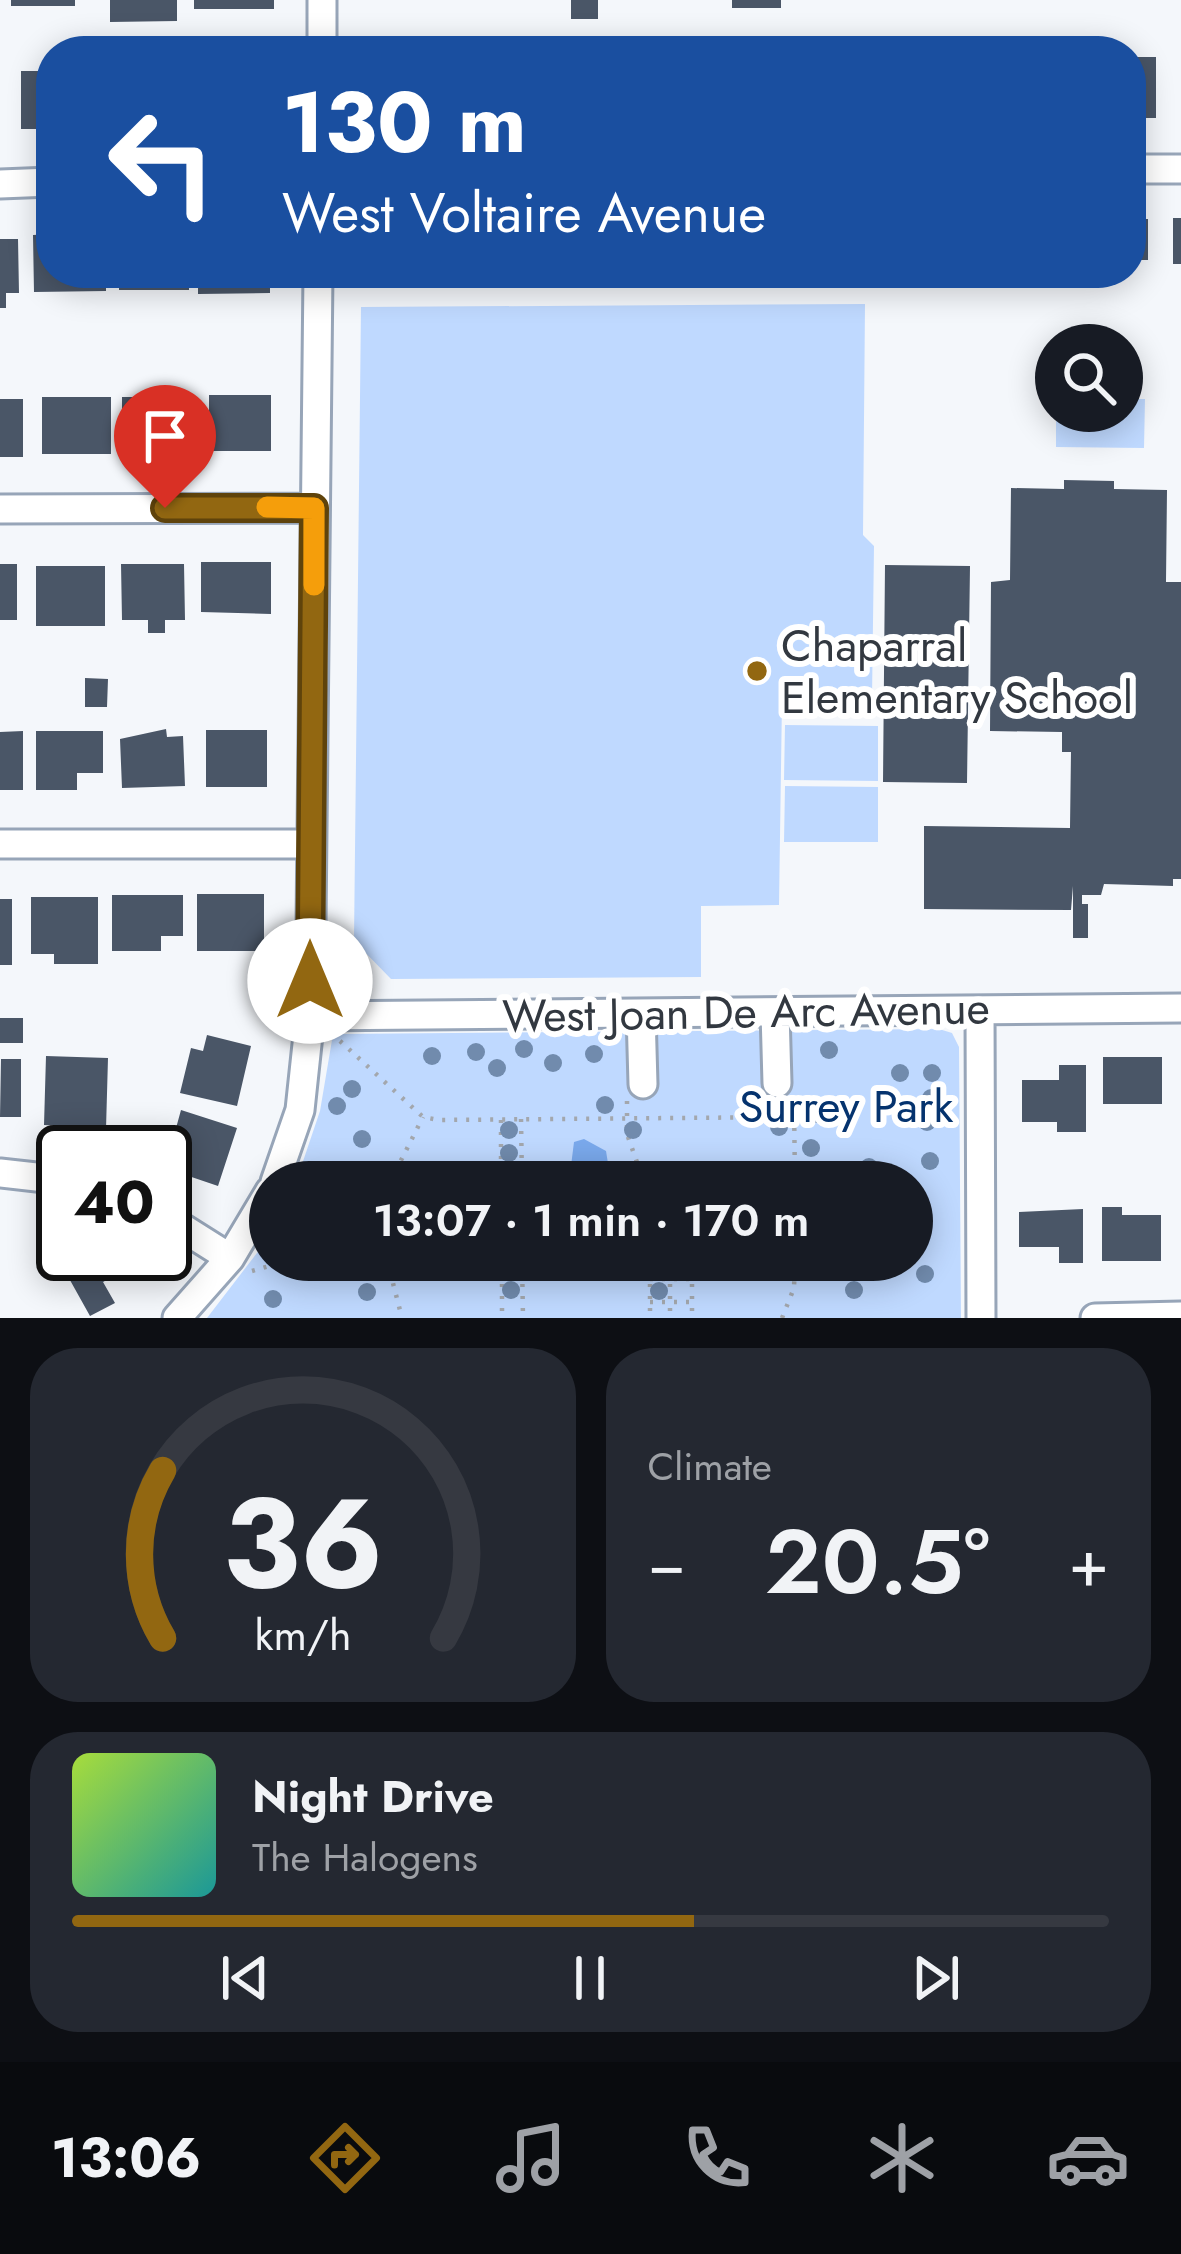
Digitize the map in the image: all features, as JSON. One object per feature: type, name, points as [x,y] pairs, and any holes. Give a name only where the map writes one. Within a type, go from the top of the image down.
[{"type":"street","points":[[322,0],[322,36]]},
{"type":"street","points":[[1146,169],[1181,169]]},
{"type":"street","points":[[0,184],[36,183]]},
{"type":"street","points":[[282,1161],[300,1110],[310,1016],[318,288]]},
{"type":"street","points":[[0,509],[314,508]]},
{"type":"street","points":[[0,844],[311,844]]},
{"type":"street","name":"West Joan De Arc Avenue","points":[[310,1016],[1181,1008]]},
{"type":"street","points":[[980,1010],[981,1318]]},
{"type":"street","points":[[776,1012],[786,1090]]},
{"type":"street","points":[[635,1088],[641,1013]]},
{"type":"street","points":[[0,1174],[36,1177]]},
{"type":"street","points":[[192,1234],[241,1264]]},
{"type":"street","points":[[176,1318],[241,1264],[249,1244]]},
{"type":"street","points":[[1095,1318],[1181,1316]]},
{"type":"path","points":[[340,1041],[424,1117],[794,1117]]},
{"type":"path","points":[[634,1161],[627,1118],[635,1088]]},
{"type":"path","points":[[786,1090],[794,1117],[795,1161]]},
{"type":"path","points":[[401,1161],[424,1117]]},
{"type":"path","points":[[521,1119],[521,1161]]},
{"type":"path","points":[[501,1120],[501,1161]]},
{"type":"path","points":[[501,1142],[521,1142]]},
{"type":"path","points":[[241,1264],[249,1263]]},
{"type":"path","points":[[392,1281],[402,1318]]},
{"type":"path","points":[[502,1281],[502,1318]]},
{"type":"path","points":[[522,1281],[523,1318]]},
{"type":"path","points":[[650,1281],[650,1318]]},
{"type":"path","points":[[670,1281],[670,1318]]},
{"type":"path","points":[[692,1281],[692,1318]]},
{"type":"path","points":[[782,1318],[794,1281]]},
{"type":"path","points":[[650,1302],[692,1302]]},
{"type":"path","points":[[502,1304],[522,1303]]},
{"type":"green space","points":[[865,304],[863,535],[874,546],[872,698],[782,700],[779,905],[701,906],[701,977],[391,979],[354,941],[361,307]]},
{"type":"green space","points":[[1145,399],[1144,448],[1056,447],[1056,432],[1143,432]]},
{"type":"green space","points":[[785,725],[878,726],[878,781],[784,780]]},
{"type":"green space","points":[[785,786],[878,787],[878,842],[784,842]]},
{"type":"green space","name":"Surrey Park","points":[[939,1029],[952,1033],[959,1047],[961,1318],[207,1318],[249,1263],[249,1281],[933,1281],[933,1161],[303,1161],[320,1111],[332,1040],[340,1034]]},
{"type":"water","points":[[584,1139],[606,1151],[608,1161],[572,1161],[574,1142]]},
{"type":"building","points":[[11,0],[75,0],[75,6],[11,6]]},
{"type":"building","points":[[110,0],[177,0],[177,21],[110,22]]},
{"type":"building","points":[[194,0],[274,0],[274,9],[194,9]]},
{"type":"building","points":[[571,0],[598,0],[598,19],[571,19]]},
{"type":"building","points":[[732,0],[781,0],[781,8],[732,8]]},
{"type":"building","points":[[1146,57],[1156,57],[1156,118],[1146,118]]},
{"type":"building","points":[[21,71],[36,71],[36,129],[21,129]]},
{"type":"building","points":[[1173,218],[1181,218],[1181,264],[1173,264]]},
{"type":"building","points":[[33,235],[36,288],[106,291],[34,292]]},
{"type":"building","points":[[0,239],[18,239],[19,293],[6,293],[6,308],[0,308]]},
{"type":"building","points":[[119,288],[189,288],[189,290]]},
{"type":"building","points":[[198,288],[270,288],[270,293],[198,294]]},
{"type":"building","points":[[209,395],[271,395],[271,451],[209,451]]},
{"type":"building","points":[[42,397],[111,397],[111,454],[42,454]]},
{"type":"building","points":[[122,397],[191,397],[191,455],[122,455]]},
{"type":"building","points":[[0,399],[23,399],[23,457],[0,457]]},
{"type":"building","points":[[1064,480],[1114,481],[1114,489],[1167,490],[1166,582],[1181,582],[1181,879],[1173,879],[1173,886],[1104,884],[1101,895],[1082,895],[1082,904],[1088,904],[1088,938],[1073,938],[1073,886],[1071,910],[924,909],[924,826],[1070,828],[1071,752],[1062,752],[1062,732],[990,731],[991,582],[1010,580],[1011,488],[1064,489]]},
{"type":"building","points":[[201,562],[271,562],[271,614],[201,612]]},
{"type":"building","points":[[0,564],[17,564],[17,620],[0,620]]},
{"type":"building","points":[[121,564],[184,564],[185,620],[165,620],[165,633],[148,633],[148,620],[122,620]]},
{"type":"building","points":[[885,565],[970,566],[967,783],[883,782]]},
{"type":"building","points":[[36,566],[105,566],[105,626],[36,626]]},
{"type":"building","points":[[85,678],[108,679],[107,707],[85,707]]},
{"type":"building","points":[[166,729],[167,737],[183,736],[185,786],[122,788],[120,739]]},
{"type":"building","points":[[206,730],[267,730],[267,787],[206,787]]},
{"type":"building","points":[[23,731],[23,790],[0,790],[0,732]]},
{"type":"building","points":[[36,731],[103,731],[103,773],[77,773],[77,790],[36,790]]},
{"type":"building","points":[[197,894],[264,894],[264,951],[197,951]]},
{"type":"building","points":[[112,895],[183,895],[183,936],[161,936],[161,951],[112,951]]},
{"type":"building","points":[[31,897],[98,897],[98,964],[54,964],[54,954],[31,954]]},
{"type":"building","points":[[0,899],[12,899],[12,965],[0,965]]},
{"type":"building","points":[[0,1018],[23,1018],[23,1043],[0,1043]]},
{"type":"building","points":[[207,1035],[251,1046],[237,1106],[180,1093],[191,1048],[203,1051]]},
{"type":"building","points":[[46,1056],[108,1058],[106,1125],[44,1125]]},
{"type":"building","points":[[1103,1057],[1162,1057],[1162,1104],[1103,1104]]},
{"type":"building","points":[[1,1059],[21,1059],[21,1117],[0,1117]]},
{"type":"building","points":[[1059,1065],[1086,1065],[1086,1132],[1057,1132],[1057,1122],[1022,1122],[1022,1080],[1059,1080]]},
{"type":"building","points":[[181,1110],[237,1128],[218,1186],[192,1177],[192,1125],[177,1125]]},
{"type":"building","points":[[1102,1207],[1122,1207],[1122,1215],[1161,1215],[1161,1261],[1102,1261]]},
{"type":"building","points":[[1083,1209],[1083,1263],[1059,1263],[1059,1247],[1019,1247],[1019,1212]]},
{"type":"building","points":[[70,1281],[105,1281],[115,1303],[90,1316]]},
{"type":"slow traffic","points":[[267,507],[314,508],[314,585]]},
{"type":"place","name":"Chaparral Elementary School","points":[[757,671]]},
{"type":"route","points":[[165,508],[314,508],[310,981]]}]
